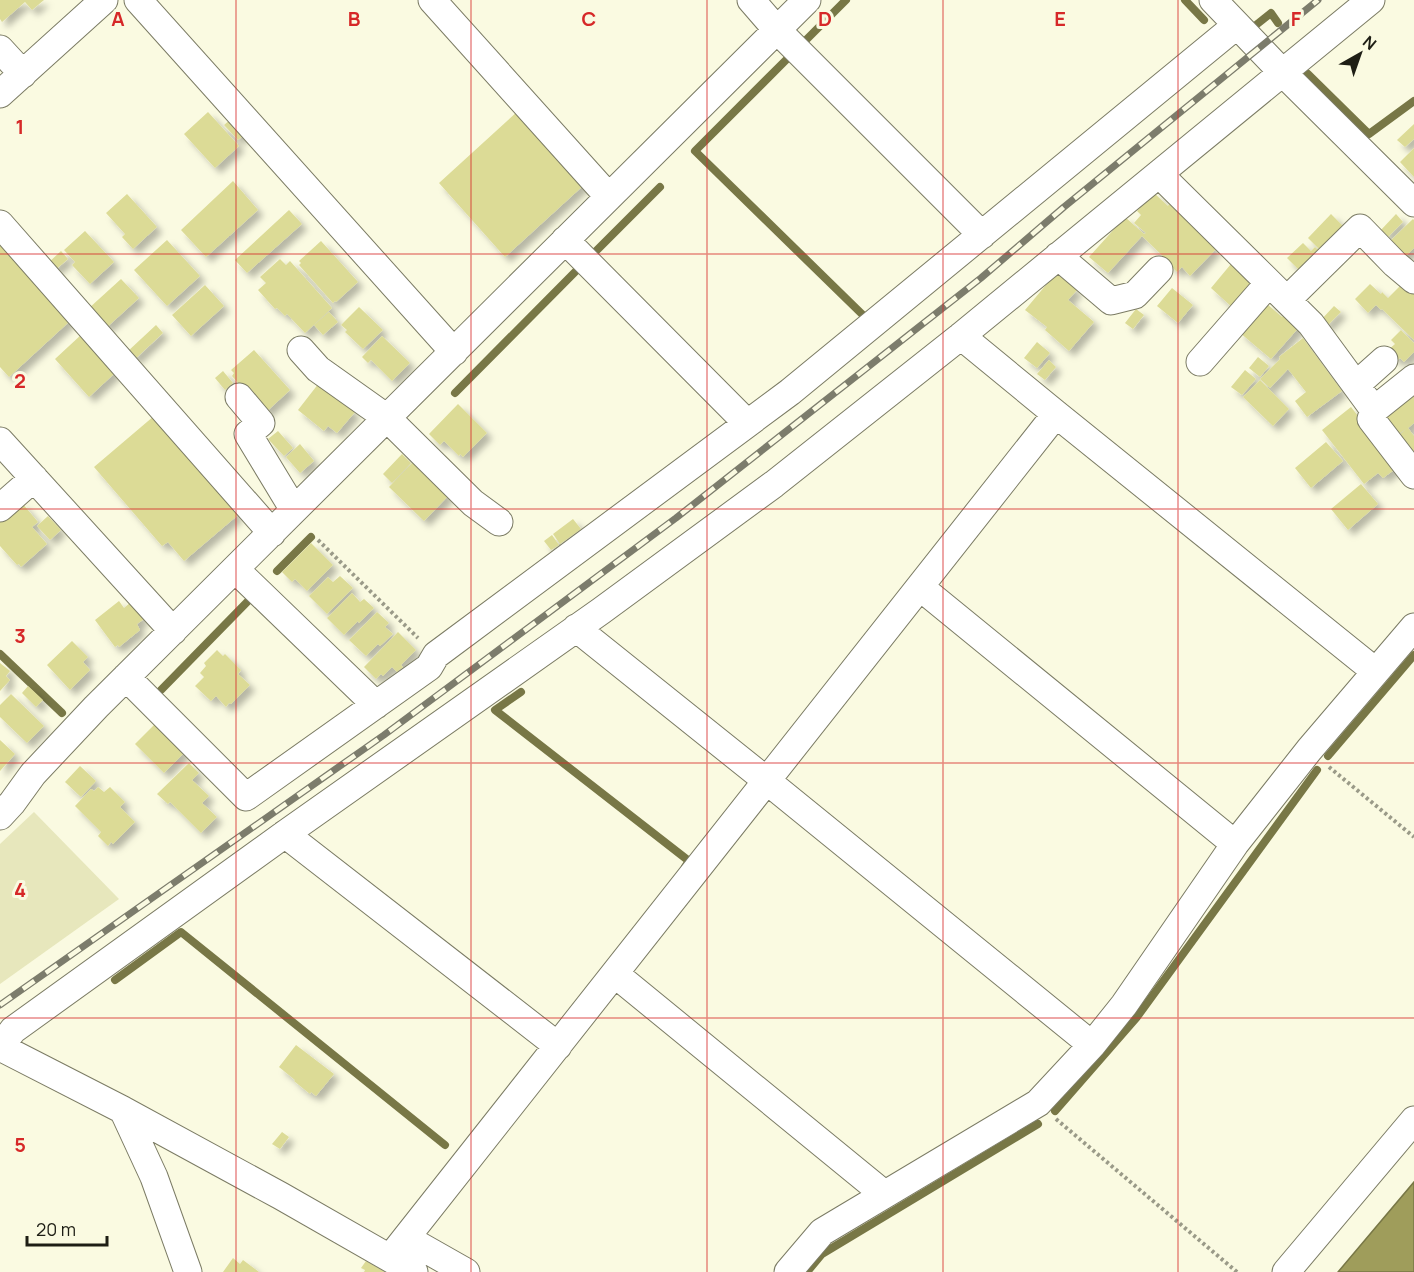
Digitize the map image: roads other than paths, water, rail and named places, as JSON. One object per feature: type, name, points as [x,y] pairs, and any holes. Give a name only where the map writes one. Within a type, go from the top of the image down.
[{"type":"street","points":[[0,94],[104,0]]},
{"type":"street","points":[[138,0],[453,352]]},
{"type":"street","points":[[432,0],[609,197]]},
{"type":"street","points":[[751,0],[777,30],[982,235]]},
{"type":"street","points":[[0,816],[33,774],[126,677],[807,0]]},
{"type":"street","points":[[1213,0],[1414,203]]},
{"type":"street","points":[[466,1272],[398,1248],[281,1196],[123,1110],[0,1047],[13,1030],[774,484],[961,336],[1371,0]]},
{"type":"street","points":[[126,677],[246,797],[429,667],[436,655],[790,392],[1237,25]]},
{"type":"street","points":[[0,49],[22,74]]},
{"type":"street","points":[[1159,174],[1311,324],[1374,410]]},
{"type":"street","points":[[0,224],[272,533]]},
{"type":"street","points":[[1200,363],[1278,292],[1360,228],[1414,280]]},
{"type":"street","points":[[565,240],[747,423]]},
{"type":"street","points":[[1058,256],[1111,301],[1135,295],[1160,270]]},
{"type":"street","points":[[961,336],[1375,671]]},
{"type":"street","points":[[301,350],[318,369],[387,418],[473,503],[499,522]]},
{"type":"street","points":[[1356,385],[1384,360]]},
{"type":"street","points":[[1414,378],[1374,410],[1371,419],[1414,475]]},
{"type":"street","points":[[239,397],[261,423],[248,434],[294,510]]},
{"type":"street","points":[[398,1248],[1056,414]]},
{"type":"street","points":[[0,441],[173,631]]},
{"type":"street","points":[[0,508],[34,478]]},
{"type":"street","points":[[235,569],[376,705]]},
{"type":"street","points":[[920,587],[1235,844]]},
{"type":"street","points":[[788,1272],[822,1233],[1038,1103],[1092,1045],[1124,1005],[1235,844],[1309,750],[1414,627]]},
{"type":"street","points":[[576,628],[1092,1045]]},
{"type":"street","points":[[0,790],[33,774]]},
{"type":"street","points":[[285,834],[558,1046]]},
{"type":"street","points":[[615,974],[884,1194]]},
{"type":"street","points":[[123,1110],[154,1177],[188,1272]]},
{"type":"street","points":[[1286,1272],[1414,1120]]},
{"type":"street","points":[[398,1248],[414,1272]]},
{"type":"waterway","points":[[807,39],[846,0]]},
{"type":"waterway","points":[[1185,0],[1204,20]]},
{"type":"waterway","points":[[1256,25],[1271,13],[1278,23]]},
{"type":"waterway","points":[[786,60],[695,151],[866,318]]},
{"type":"waterway","points":[[1308,74],[1369,134],[1414,101]]},
{"type":"waterway","points":[[593,254],[660,187]]},
{"type":"waterway","points":[[455,393],[578,269]]},
{"type":"waterway","points":[[277,571],[311,537]]},
{"type":"waterway","points":[[161,690],[252,597]]},
{"type":"waterway","points":[[0,654],[62,713]]},
{"type":"waterway","points":[[1328,756],[1414,655]]},
{"type":"waterway","points":[[521,692],[495,710],[689,861],[685,867]]},
{"type":"waterway","points":[[1055,1111],[1137,1017],[1317,770]]},
{"type":"waterway","points":[[115,980],[181,932],[445,1145]]},
{"type":"waterway","points":[[807,1272],[822,1254],[1038,1124]]},
{"type":"railway","points":[[0,1005],[384,735],[676,518],[981,278],[1064,207],[1318,0]]}]
